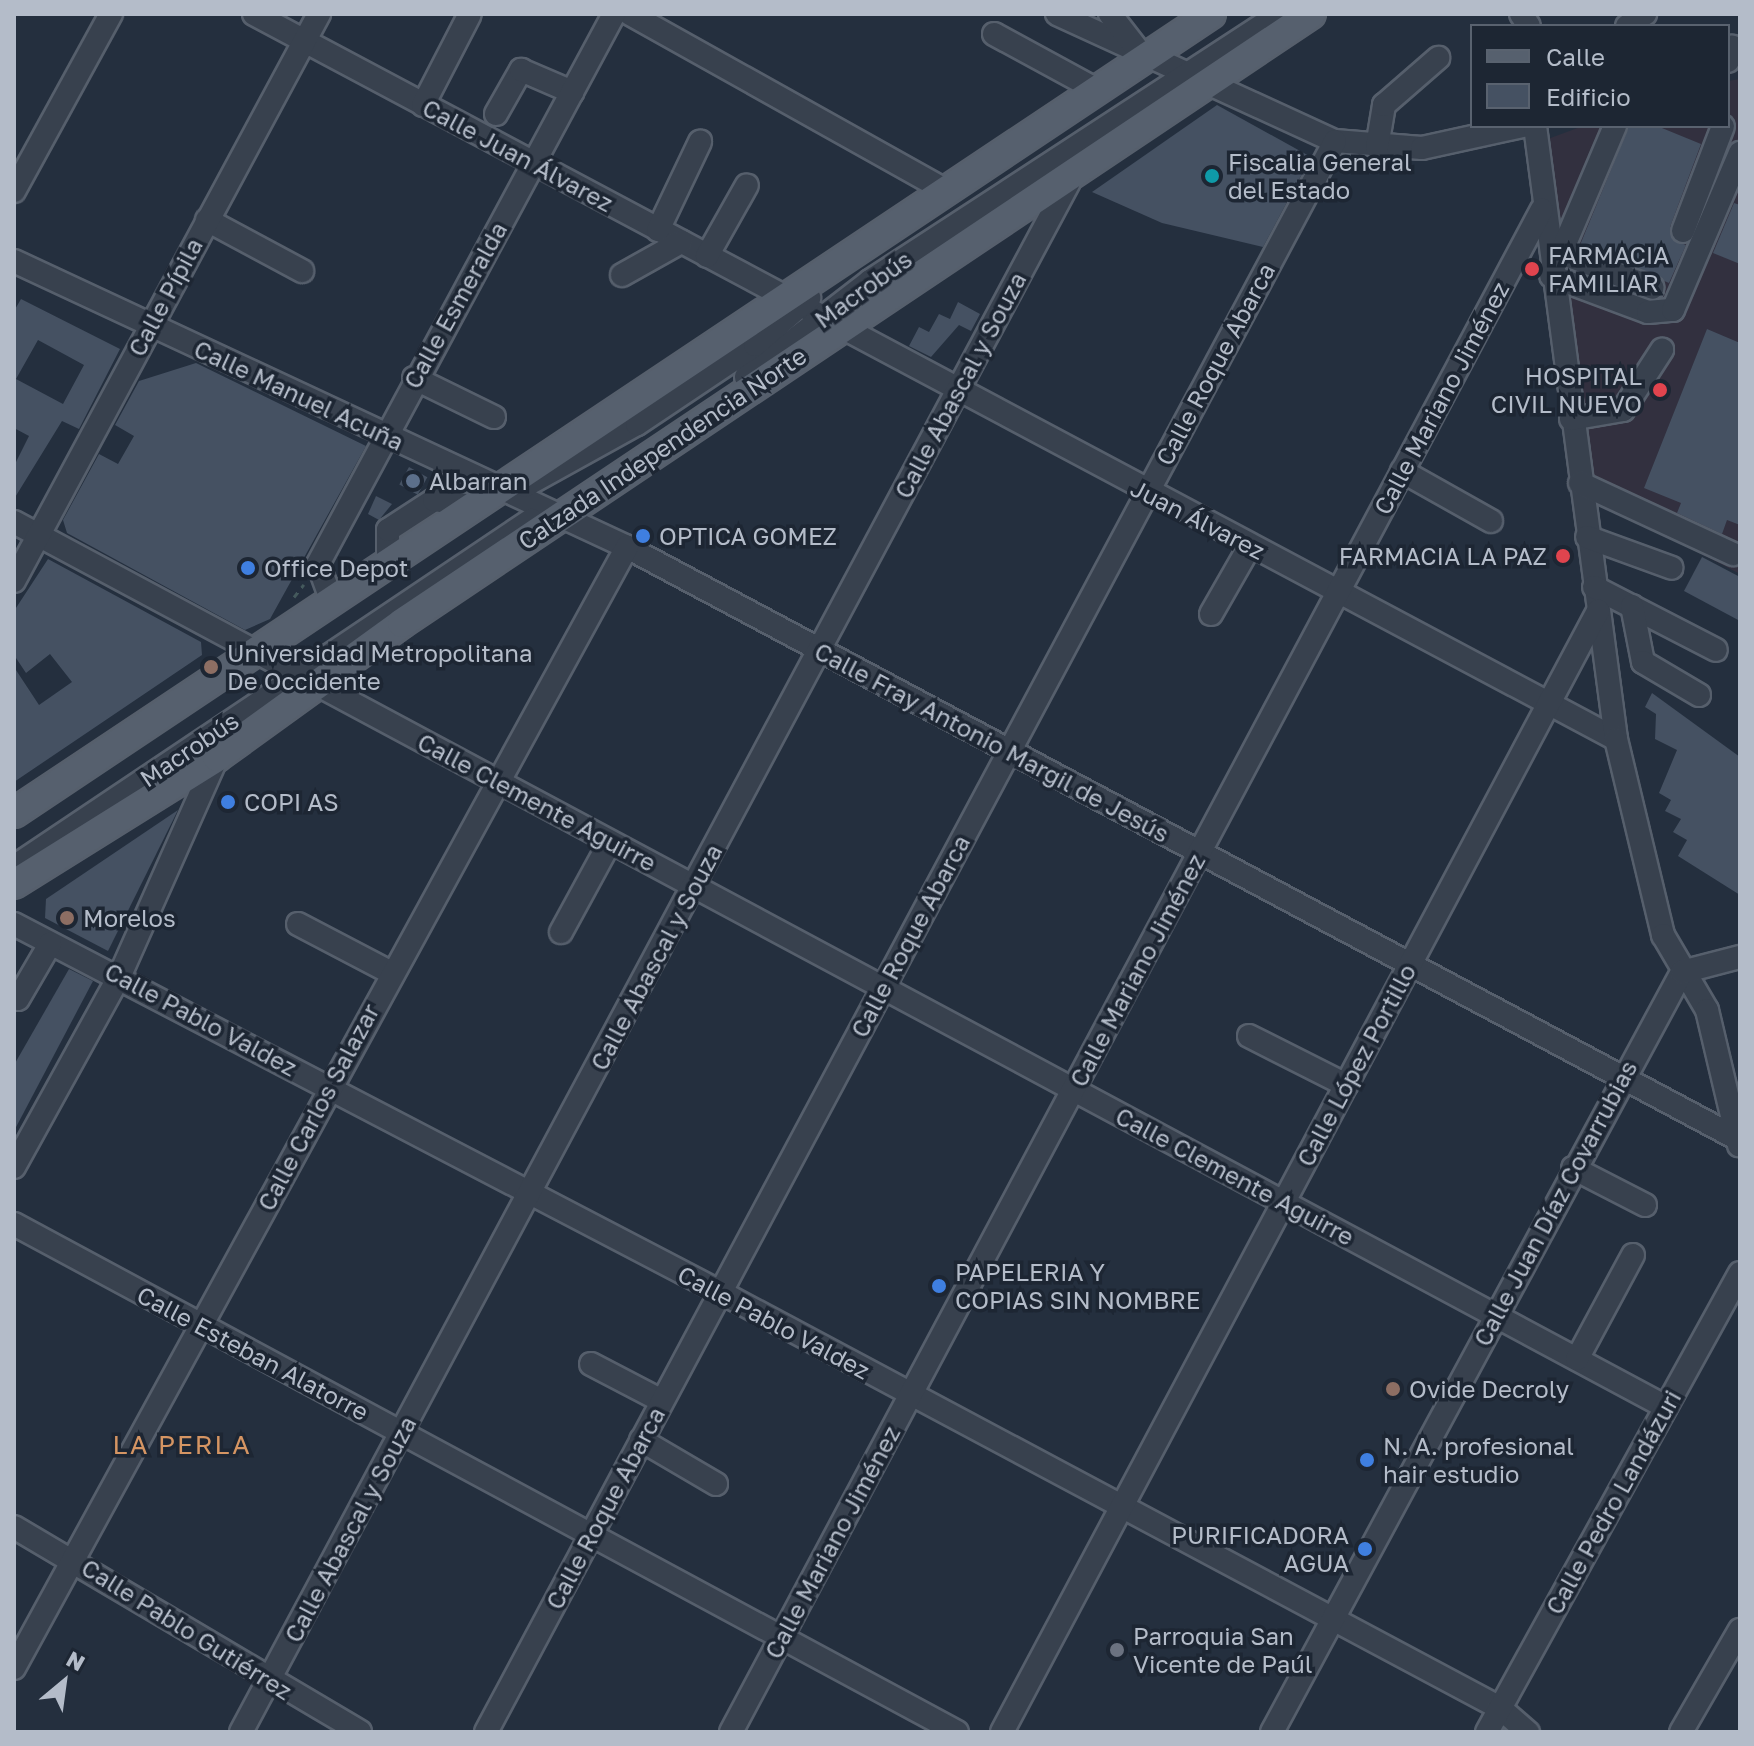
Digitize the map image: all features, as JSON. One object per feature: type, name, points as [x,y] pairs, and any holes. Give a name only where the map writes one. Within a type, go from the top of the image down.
[{"type":"main road","points":[[14,813],[261,655],[331,599],[388,560],[471,506],[505,490],[790,301],[1097,90],[1149,60],[1211,14]]},
{"type":"main road","name":"Calzada Independencia Norte","points":[[14,884],[217,757],[308,678],[830,324],[1069,182],[1195,82],[1311,14]]},
{"type":"street","points":[[14,191],[23,156],[111,14]]},
{"type":"street","name":"Calle Juan Álvarez","points":[[254,14],[790,301]]},
{"type":"street","name":"Calle Pípila","points":[[14,581],[319,14]]},
{"type":"street","points":[[423,105],[470,14]]},
{"type":"street","name":"Calle Esmeralda","points":[[331,599],[318,564],[383,434],[614,14]]},
{"type":"street","points":[[630,14],[947,191]]},
{"type":"street","points":[[1057,14],[1195,82],[1335,141],[1377,147],[1475,141],[1517,128]]},
{"type":"street","points":[[1110,14],[1149,60]]},
{"type":"street","name":"Macrobús","points":[[790,301],[1149,60],[1227,14]]},
{"type":"street","name":"Macrobús","points":[[830,324],[1195,82],[1279,14]]},
{"type":"street","points":[[994,34],[1097,90]]},
{"type":"street","points":[[1377,147],[1384,105],[1438,58]]},
{"type":"street","points":[[496,114],[521,70],[572,92]]},
{"type":"street","points":[[1535,128],[1542,209],[1555,277],[1571,419],[1616,739],[1663,935],[1707,1010],[1739,1144]]},
{"type":"street","points":[[1555,277],[1561,253],[1614,128]]},
{"type":"street","points":[[1683,231],[1722,128]]},
{"type":"street","name":"Calle Roque Abarca","points":[[486,1732],[1335,141]]},
{"type":"street","points":[[658,230],[700,142]]},
{"type":"street","points":[[1555,277],[1648,312],[1673,310],[1740,153]]},
{"type":"street","name":"Calle Abascal y Souza","points":[[241,1732],[1069,182]]},
{"type":"street","points":[[707,256],[747,185]]},
{"type":"street","name":"Calle Mariano Jiménez","points":[[731,1732],[1542,209]]},
{"type":"street","points":[[207,220],[302,271]]},
{"type":"street","points":[[622,275],[681,242]]},
{"type":"street","points":[[1561,253],[1653,288]]},
{"type":"street","name":"Calle Manuel Acuña","points":[[14,261],[505,490]]},
{"type":"street","name":"Juan Álvarez","points":[[790,301],[1146,493],[1616,739]]},
{"type":"street","points":[[1571,419],[1623,410],[1662,350]]},
{"type":"street","points":[[414,378],[494,417]]},
{"type":"street","points":[[1402,471],[1491,521]]},
{"type":"street","points":[[1580,483],[1733,554]]},
{"type":"street","name":"Macrobús","points":[[14,829],[261,655],[505,490]]},
{"type":"street","name":"Calle Fray Antonio Margil de Jesús","points":[[505,490],[627,547],[1621,1077],[1739,1144]]},
{"type":"street","name":"Calle Clemente Aguirre","points":[[14,522],[881,990],[1666,1407]]},
{"type":"street","points":[[1587,537],[1672,568]]},
{"type":"street","points":[[1211,614],[1250,546]]},
{"type":"street","name":"Calle Carlos Salazar","points":[[14,1668],[493,779],[627,547]]},
{"type":"street","points":[[1594,587],[1716,650]]},
{"type":"street","points":[[1632,606],[1643,662],[1699,695]]},
{"type":"street","name":"Calle López Portillo","points":[[1002,1732],[1598,611]]},
{"type":"street","name":"Macrobús","points":[[14,867],[308,678]]},
{"type":"street","points":[[14,1167],[120,975],[217,757]]},
{"type":"street","points":[[561,932],[610,842]]},
{"type":"street","name":"Calle Pablo Valdez","points":[[14,924],[50,944],[120,975],[1500,1708],[1528,1732]]},
{"type":"street","points":[[298,924],[390,972]]},
{"type":"street","points":[[18,999],[50,944]]},
{"type":"street","points":[[1682,972],[1740,957]]},
{"type":"street","name":"Calle Juan Díaz Covarrubias","points":[[1272,1732],[1621,1077],[1682,972]]},
{"type":"street","points":[[1249,1036],[1346,1085]]},
{"type":"street","points":[[1573,1168],[1645,1205]]},
{"type":"street","name":"Calle Esteban Alatorre","points":[[14,1224],[589,1538],[957,1732]]},
{"type":"street","points":[[1577,1359],[1633,1255]]},
{"type":"street","name":"Calle Pedro Landázuri","points":[[1487,1732],[1740,1273]]},
{"type":"street","points":[[1722,1305],[1740,1320]]},
{"type":"street","points":[[591,1364],[662,1401]]},
{"type":"street","points":[[641,1440],[716,1484]]},
{"type":"street","name":"Calle Pablo Gutiérrez","points":[[14,1527],[74,1559],[268,1681],[360,1732]]},
{"type":"street","points":[[1681,1732],[1740,1630]]},
{"type":"shaded area","name":"HOSPITAL CIVIL NUEVO","points":[[1740,79],[1740,574],[1596,499],[1545,140],[1578,128],[1730,128],[1730,81]]},
{"type":"building","name":"Fiscalia General del Estado","points":[[1217,105],[1311,157],[1263,247],[1162,223],[1092,192]]},
{"type":"building","points":[[1628,128],[1662,128],[1701,144],[1670,227],[1673,240],[1686,245],[1669,283],[1580,245]]},
{"type":"building","points":[[1734,203],[1740,205],[1740,264],[1713,253]]},
{"type":"building","points":[[21,299],[120,349],[79,429],[62,421],[14,499],[14,466],[29,436],[14,428],[14,311]],"holes":[[[38,340],[84,365],[63,404],[16,379]]]},
{"type":"building","points":[[958,302],[980,314],[971,331],[959,325],[931,357],[909,346],[919,327],[929,332],[939,314],[950,319]]},
{"type":"building","points":[[1707,329],[1740,343],[1740,525],[1727,520],[1722,534],[1677,513],[1681,503],[1644,488]]},
{"type":"building","points":[[196,363],[366,446],[270,619],[245,630],[67,533],[63,520],[99,454],[118,464],[134,436],[115,425],[139,381]]},
{"type":"building","name":"Albarran","points":[[409,467],[427,477],[418,495],[399,484]]},
{"type":"building","name":"Albarran","points":[[376,496],[392,504],[379,520],[368,514]]},
{"type":"building","points":[[1702,557],[1740,577],[1740,621],[1684,591]]},
{"type":"building","points":[[48,559],[201,642],[202,655],[14,782],[14,667],[39,705],[72,682],[50,654],[26,673],[14,655],[14,611]]},
{"type":"building","points":[[1652,693],[1740,757],[1740,895],[1678,856],[1687,840],[1673,832],[1681,819],[1665,811],[1671,800],[1659,793],[1677,750],[1655,739],[1656,714],[1645,707]]},
{"type":"building","points":[[178,810],[108,951],[45,918],[46,899]]},
{"type":"building","points":[[69,969],[93,981],[14,1131],[14,1065]]},
{"type":"place","name":"Fiscalia General del Estado","points":[[1212,176]]},
{"type":"place","name":"FARMACIA FAMILIAR","points":[[1532,269]]},
{"type":"place","name":"HOSPITAL CIVIL NUEVO","points":[[1660,390]]},
{"type":"place","name":"Albarran","points":[[413,481]]},
{"type":"place","name":"OPTICA GOMEZ","points":[[643,536]]},
{"type":"place","name":"FARMACIA LA PAZ","points":[[1563,556]]},
{"type":"place","name":"Office Depot","points":[[248,568]]},
{"type":"place","name":"Universidad Metropolitana De Occidente","points":[[211,667]]},
{"type":"place","name":"COPI AS","points":[[228,802]]},
{"type":"place","name":"Morelos","points":[[67,918]]},
{"type":"place","name":"PAPELERIA Y COPIAS SIN NOMBRE","points":[[939,1286]]},
{"type":"place","name":"Ovide Decroly","points":[[1393,1389]]},
{"type":"place","name":"N. A. profesional hair estudio","points":[[1367,1460]]},
{"type":"place","name":"PURIFICADORA AGUA","points":[[1365,1549]]},
{"type":"place","name":"Parroquia San Vicente de Paúl","points":[[1117,1650]]},
{"type":"district","name":"LA PERLA","points":[[182,1445]]}]
